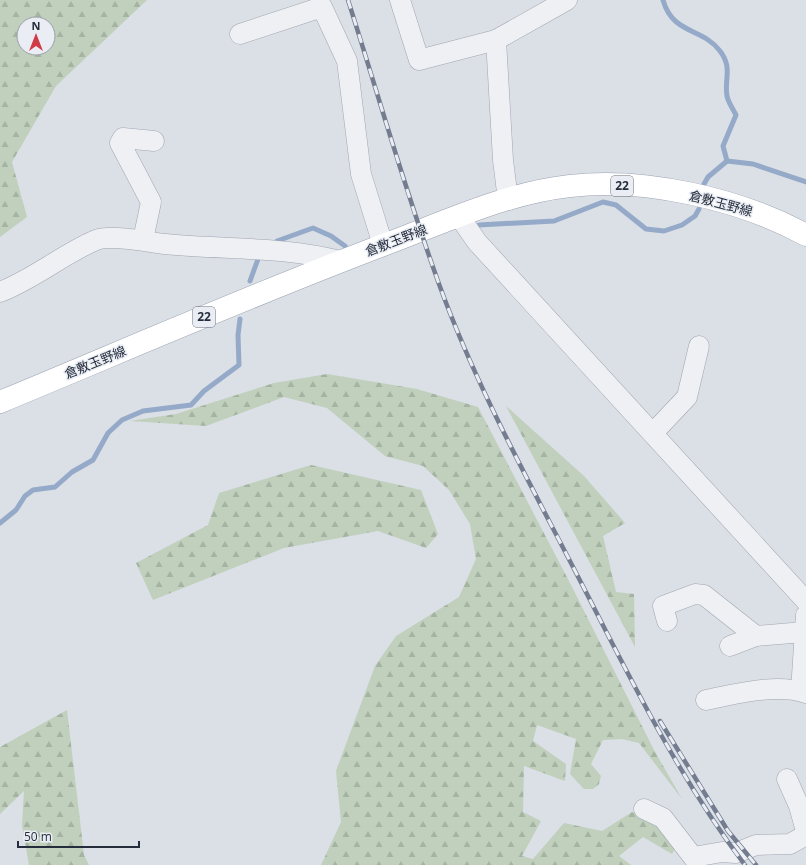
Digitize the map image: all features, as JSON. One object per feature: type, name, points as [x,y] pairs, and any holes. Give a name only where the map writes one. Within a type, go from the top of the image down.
[{"type":"main road","name":"倉敷玉野線","points":[[0,402],[340,261],[459,216],[508,200],[570,186],[646,186],[714,198],[788,225],[806,235]]},
{"type":"street","points":[[400,0],[419,60],[496,40],[567,0]]},
{"type":"street","points":[[240,34],[322,7],[347,61],[361,174],[383,245]]},
{"type":"street","points":[[496,40],[503,160],[508,200]]},
{"type":"street","points":[[143,240],[151,202],[120,143],[123,138],[154,142]]},
{"type":"street","points":[[459,216],[476,242],[653,433],[806,602]]},
{"type":"street","points":[[0,292],[98,239],[135,238],[165,244],[302,253],[340,261]]},
{"type":"street","points":[[653,433],[686,396],[698,346]]},
{"type":"street","points":[[667,621],[663,606],[694,594],[704,595],[756,636]]},
{"type":"street","points":[[706,700],[735,694],[767,690],[803,692],[805,624],[756,636],[730,646]]},
{"type":"street","points":[[787,779],[799,806],[806,831]]},
{"type":"street","points":[[644,809],[663,818],[693,857],[722,852],[736,854],[756,845],[790,844],[806,835]]},
{"type":"green space","points":[[0,0],[147,0],[56,86],[12,162],[27,217],[0,237]]},
{"type":"green space","points":[[327,374],[417,389],[478,407],[570,583],[654,750],[682,799],[639,743],[622,739],[603,740],[591,764],[601,776],[599,784],[593,789],[584,789],[570,774],[576,739],[537,725],[533,741],[566,764],[565,781],[524,766],[523,812],[541,821],[522,856],[533,859],[564,823],[602,831],[632,812],[658,821],[676,847],[672,854],[643,837],[619,856],[631,865],[321,865],[341,822],[336,771],[375,666],[396,636],[459,597],[476,559],[470,524],[449,490],[423,466],[385,456],[327,408],[284,397],[206,426],[130,421],[176,414],[274,383]]},
{"type":"green space","points":[[506,406],[584,476],[625,523],[603,536],[616,592],[634,594],[635,647]]},
{"type":"green space","points":[[311,465],[421,490],[438,534],[426,548],[378,531],[284,548],[153,600],[136,563],[208,525],[219,493]]},
{"type":"green space","points":[[67,710],[84,855],[89,865],[29,865],[22,825],[24,791],[0,814],[0,747]]},
{"type":"waterway","points":[[663,0],[674,19],[688,30],[713,43],[724,57],[727,68],[727,96],[736,115],[723,146],[727,161],[753,164],[806,182]]},
{"type":"waterway","points":[[704,184],[708,177],[727,161]]},
{"type":"waterway","points":[[479,225],[554,221],[603,202],[616,205],[646,229],[664,231],[682,225],[695,216],[699,209]]},
{"type":"waterway","points":[[277,241],[313,228],[331,236],[345,246]]},
{"type":"waterway","points":[[250,281],[258,259]]},
{"type":"waterway","points":[[0,523],[16,510],[25,496],[33,490],[55,487],[72,472],[93,460],[108,433],[122,420],[143,411],[191,405],[204,391],[239,365],[238,335],[240,319]]},
{"type":"railway","points":[[348,0],[403,178],[439,284],[471,364],[509,442],[660,734],[700,801],[745,865]]},
{"type":"railway","points":[[660,721],[728,831],[756,865]]}]
